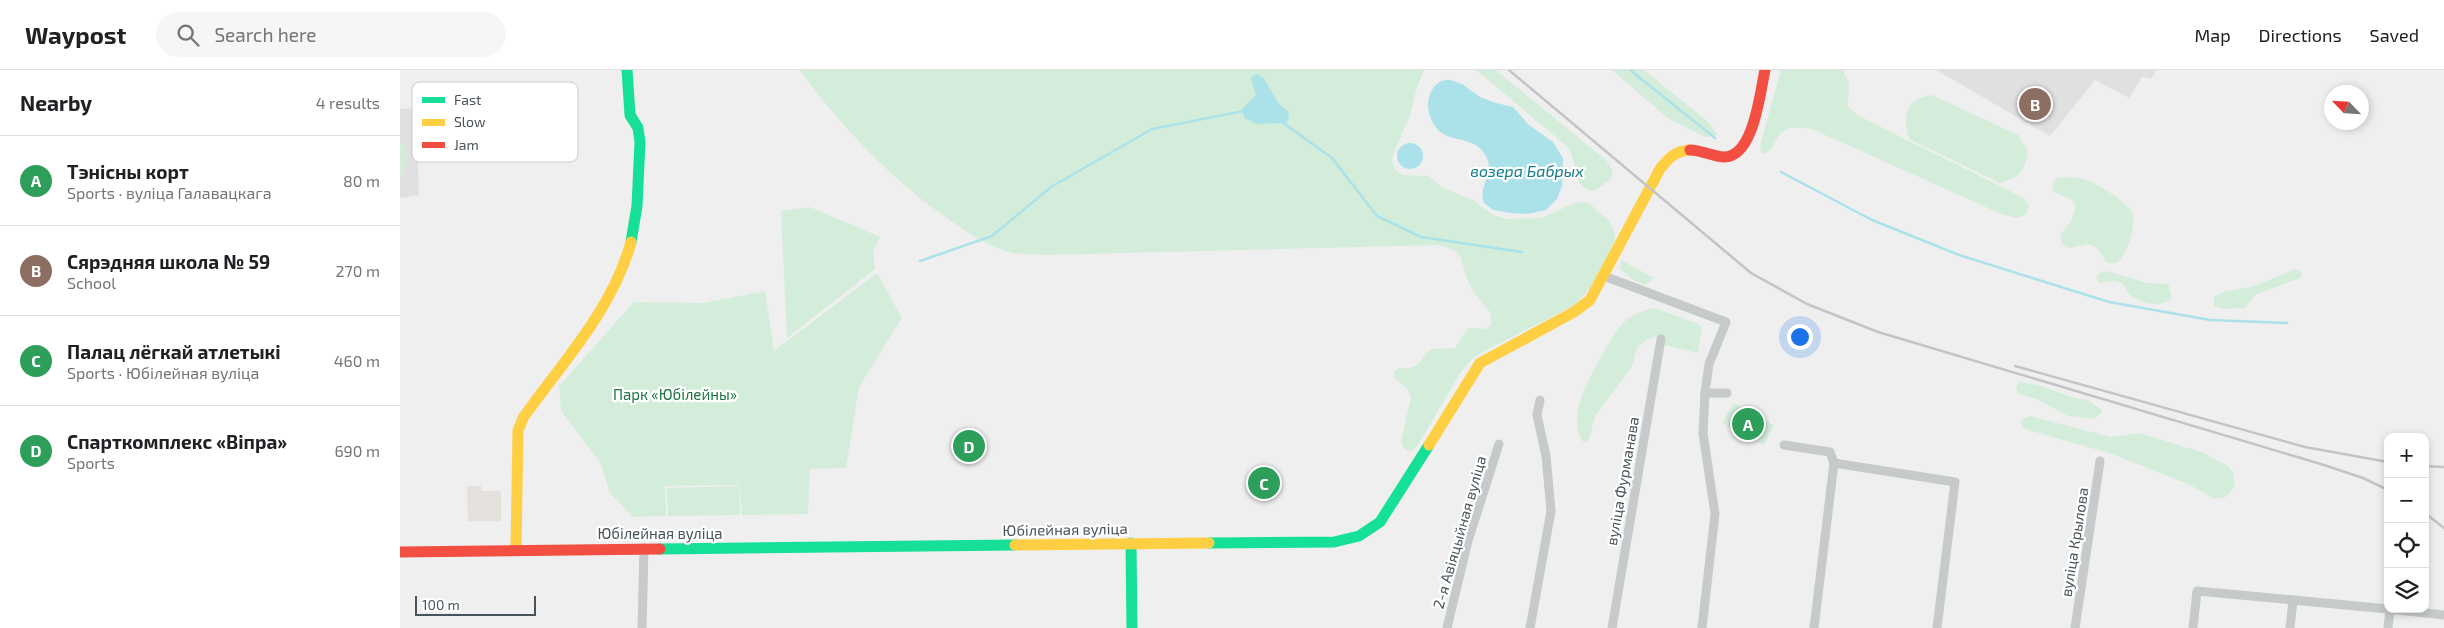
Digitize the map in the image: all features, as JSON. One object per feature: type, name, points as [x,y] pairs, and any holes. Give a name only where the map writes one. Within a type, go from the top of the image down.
[{"type":"street","points":[[516,549],[518,432],[523,418],[602,306],[620,273],[631,244],[640,142],[638,128],[630,115],[627,70]]},
{"type":"street","name":"Юбілейная вуліца","points":[[400,552],[516,549],[1334,542],[1348,541],[1364,536],[1380,522],[1480,363],[1580,308],[1590,300],[1660,169],[1670,154],[1682,149],[1726,156],[1737,154],[1743,148],[1765,70]]},
{"type":"street","points":[[1604,276],[1726,322],[1708,364],[1705,393],[1703,433],[1715,514],[1702,628]]},
{"type":"street","name":"вуліца Фурманава","points":[[1612,628],[1661,339]]},
{"type":"street","points":[[1705,393],[1727,393]]},
{"type":"street","points":[[1530,628],[1551,511],[1546,456],[1537,415],[1540,400]]},
{"type":"street","name":"2-я Авіяцыйная вуліца","points":[[1447,628],[1468,541],[1499,444]]},
{"type":"street","points":[[1784,445],[1830,452],[1834,463],[1814,628]]},
{"type":"street","name":"вуліца Крылова","points":[[2075,628],[2100,461]]},
{"type":"street","points":[[1834,463],[1955,482],[1938,628]]},
{"type":"street","points":[[1131,543],[1132,628]]},
{"type":"street","points":[[642,628],[644,548]]},
{"type":"street","points":[[2193,628],[2197,591],[2384,609]]},
{"type":"street","points":[[2290,628],[2293,600]]},
{"type":"street","points":[[2388,628],[2389,613]]},
{"type":"street","points":[[2426,613],[2444,615]]},
{"type":"shaded area","points":[[1936,70],[2157,70],[2151,79],[2142,77],[2129,98],[2095,80],[2050,136]]},
{"type":"shaded area","points":[[412,108],[412,162],[418,162],[419,195],[400,198],[400,109]]},
{"type":"shaded area","points":[[467,486],[481,486],[482,491],[501,491],[501,521],[468,521]]},
{"type":"green space","points":[[800,70],[1424,70],[1416,90],[1410,115],[1392,160],[1395,170],[1402,175],[1429,176],[1443,188],[1473,200],[1490,213],[1505,219],[1541,218],[1577,202],[1589,203],[1608,220],[1615,232],[1615,240],[1587,292],[1573,306],[1472,359],[1461,372],[1419,443],[1414,449],[1408,451],[1401,442],[1411,397],[1407,388],[1394,378],[1394,371],[1399,368],[1415,366],[1431,349],[1455,348],[1467,329],[1486,329],[1492,323],[1490,312],[1474,293],[1460,256],[1454,250],[1438,245],[1047,255],[1008,252],[986,243],[962,229],[901,182],[847,129]]},
{"type":"green space","points":[[1476,70],[1496,70],[1606,160],[1613,171],[1610,180],[1594,191],[1582,185],[1578,180],[1568,147]]},
{"type":"green space","points":[[1612,70],[1644,70],[1707,121],[1718,135],[1705,137],[1669,119]]},
{"type":"green space","points":[[1781,70],[1843,70],[1849,84],[1848,106],[1857,115],[2022,197],[2029,205],[2027,213],[2018,218],[2001,214],[1812,129],[1794,128],[1784,131],[1770,150],[1763,154],[1760,149],[1761,142]]},
{"type":"green space","points":[[1932,95],[2018,135],[2028,151],[2021,172],[2013,178],[2000,183],[1909,139],[1906,116],[1911,104],[1923,97]]},
{"type":"green space","points":[[400,141],[407,158],[400,176]]},
{"type":"green space","points":[[2071,177],[2096,184],[2105,189],[2133,213],[2130,240],[2121,259],[2117,263],[2107,263],[2098,249],[2090,244],[2069,248],[2062,244],[2060,236],[2072,219],[2076,207],[2072,200],[2054,192],[2052,183],[2058,178]]},
{"type":"green space","points":[[810,207],[880,237],[873,252],[875,269],[787,338],[781,211]]},
{"type":"green space","points":[[1621,260],[1654,278],[1645,285],[1633,280],[1620,269]]},
{"type":"green space","points":[[2295,269],[2302,272],[2300,278],[2255,295],[2245,308],[2224,309],[2214,306],[2214,297],[2223,292],[2254,286]]},
{"type":"green space","points":[[2106,271],[2147,283],[2168,284],[2172,296],[2165,303],[2159,304],[2147,303],[2136,299],[2130,295],[2122,283],[2114,281],[2099,283],[2096,277],[2101,272]]},
{"type":"green space","name":"Парк «Юбілейны»","points":[[877,273],[902,318],[859,387],[846,468],[810,469],[808,514],[742,515],[739,485],[665,486],[666,516],[633,517],[610,493],[600,462],[561,411],[559,386],[634,302],[704,303],[765,291],[774,351]]},
{"type":"green space","points":[[1654,308],[1696,323],[1702,327],[1698,353],[1664,345],[1665,338],[1657,336],[1646,340],[1637,348],[1632,366],[1595,416],[1589,440],[1583,442],[1578,429],[1578,410],[1598,362],[1623,323],[1637,313]]},
{"type":"green space","points":[[2020,382],[2039,385],[2071,397],[2088,400],[2101,409],[2101,413],[2095,419],[2068,416],[2037,399],[2018,394],[2016,388]]},
{"type":"green space","points":[[1733,403],[1774,425],[1764,445],[1722,423]]},
{"type":"green space","points":[[2030,416],[2111,437],[2140,433],[2204,453],[2228,466],[2233,473],[2235,486],[2226,497],[2215,499],[2190,485],[2112,454],[2025,429],[2021,425],[2022,419]]},
{"type":"green space","points":[[739,486],[740,515],[668,516],[667,488]]},
{"type":"water","points":[[1257,74],[1263,77],[1279,104],[1288,111],[1289,118],[1286,123],[1257,124],[1244,118],[1242,109],[1256,95],[1251,79],[1252,76]]},
{"type":"water","name":"возера Бабрых","points":[[1451,80],[1462,84],[1480,97],[1513,107],[1529,125],[1553,142],[1563,158],[1562,186],[1557,199],[1546,210],[1528,214],[1511,213],[1493,210],[1484,203],[1482,197],[1489,169],[1486,156],[1480,148],[1472,143],[1440,132],[1434,125],[1429,113],[1429,98],[1434,88],[1438,83]]},
{"type":"water","points":[[1410,143],[1419,147],[1423,156],[1419,165],[1410,169],[1401,165],[1397,156],[1401,147]]},
{"type":"waterway","points":[[1630,70],[1715,138]]},
{"type":"waterway","points":[[920,261],[992,236],[1051,187],[1152,129],[1244,111]]},
{"type":"waterway","points":[[1282,122],[1332,158],[1377,216],[1421,237],[1522,252]]},
{"type":"waterway","points":[[1781,172],[1872,220],[1959,255],[2109,302],[2210,320],[2287,323]]},
{"type":"railway","points":[[1509,70],[1751,273],[1807,304],[1878,332],[2324,465],[2363,478],[2384,488]]},
{"type":"railway","points":[[2015,366],[2305,447],[2384,461]]},
{"type":"railway","points":[[2429,466],[2444,467]]},
{"type":"railway","points":[[2429,516],[2444,528]]},
{"type":"traffic: fast","points":[[627,70],[630,115],[638,128],[640,142],[637,206],[631,242]]},
{"type":"traffic: fast","points":[[1209,543],[1334,542],[1359,536],[1380,522],[1429,445]]},
{"type":"traffic: fast","points":[[1131,543],[1132,628]]},
{"type":"traffic: fast","points":[[660,549],[1015,545]]},
{"type":"traffic: slow","points":[[1429,445],[1480,363],[1574,312],[1590,300],[1660,169],[1673,156],[1690,150]]},
{"type":"traffic: slow","points":[[516,549],[518,431],[523,418],[570,356],[599,313],[623,267],[631,242]]},
{"type":"traffic: slow","points":[[1015,545],[1209,543]]},
{"type":"traffic: jam","points":[[1690,150],[1724,157],[1734,154],[1742,146],[1754,122],[1765,70]]},
{"type":"traffic: jam","points":[[400,552],[660,549]]},
{"type":"place","name":"Сярэдняя школа № 59","points":[[2035,104]]},
{"type":"place","name":"Тэнісны корт","points":[[1748,424]]},
{"type":"place","name":"Спарткомплекс «Віпра»","points":[[969,446]]},
{"type":"place","name":"Палац лёгкай атлетыкі","points":[[1264,483]]}]
